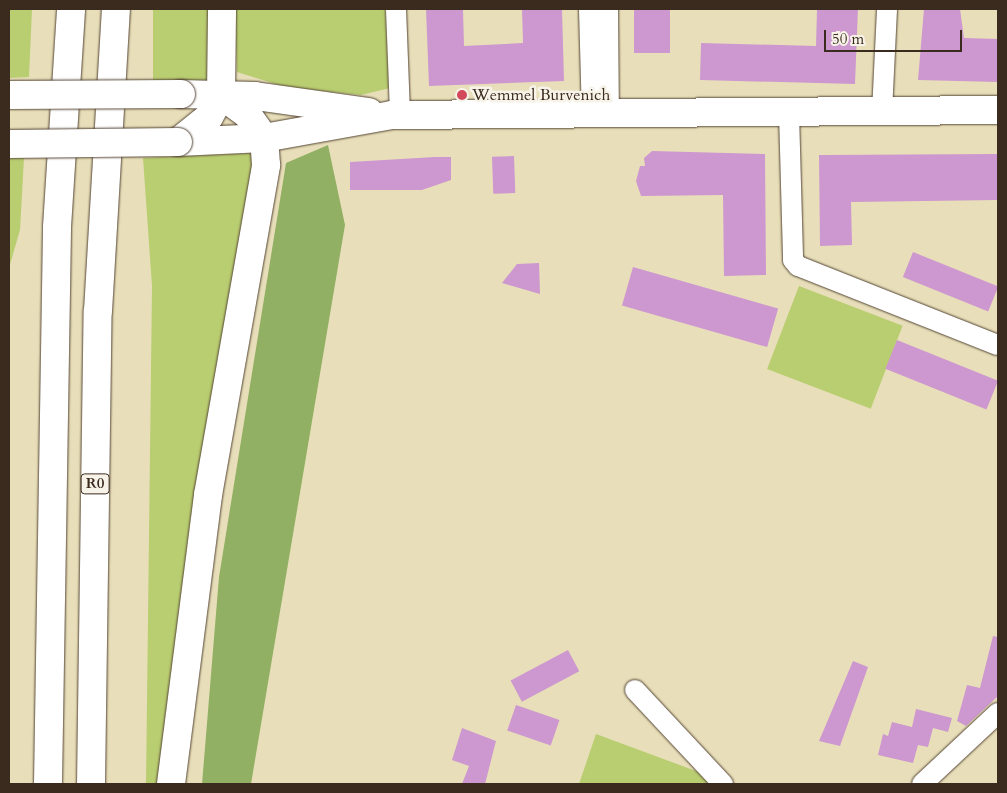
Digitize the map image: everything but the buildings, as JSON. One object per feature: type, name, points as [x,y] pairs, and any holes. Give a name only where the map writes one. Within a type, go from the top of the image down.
[{"type":"main road","points":[[45,777],[57,227],[71,9]]},
{"type":"main road","name":"R0","points":[[90,784],[98,311],[116,9]]},
{"type":"main road","points":[[178,142],[209,117],[221,96],[222,9]]},
{"type":"main road","points":[[9,95],[181,94],[255,96],[396,115],[998,110]]},
{"type":"main road","points":[[171,784],[208,495],[266,165],[264,138],[247,114],[221,96]]},
{"type":"main road","points":[[9,144],[178,142],[264,138],[396,115]]},
{"type":"street","points":[[396,9],[396,115]]},
{"type":"street","points":[[589,9],[601,114]]},
{"type":"street","points":[[601,114],[608,9]]},
{"type":"street","points":[[882,112],[887,9]]},
{"type":"street","points":[[789,113],[793,260],[798,266],[998,345]]},
{"type":"street","points":[[635,690],[723,784]]},
{"type":"street","points":[[922,784],[998,712]]},
{"type":"green space","points":[[9,9],[32,9],[29,77],[9,78]]},
{"type":"green space","points":[[153,9],[211,9],[211,81],[153,81]]},
{"type":"green space","points":[[235,9],[385,9],[390,88],[361,95],[285,87],[237,72]]},
{"type":"green space","points":[[328,145],[345,225],[251,784],[202,784],[219,577],[286,163]]},
{"type":"green space","points":[[254,153],[161,784],[146,784],[152,286],[143,158]]},
{"type":"green space","points":[[9,158],[24,158],[20,230],[9,268]]},
{"type":"green space","points":[[799,286],[903,326],[871,409],[767,369]]},
{"type":"green space","points":[[596,734],[704,774],[716,784],[579,784]]},
{"type":"place","name":"Wemmel Burvenich","points":[[462,95]]}]
